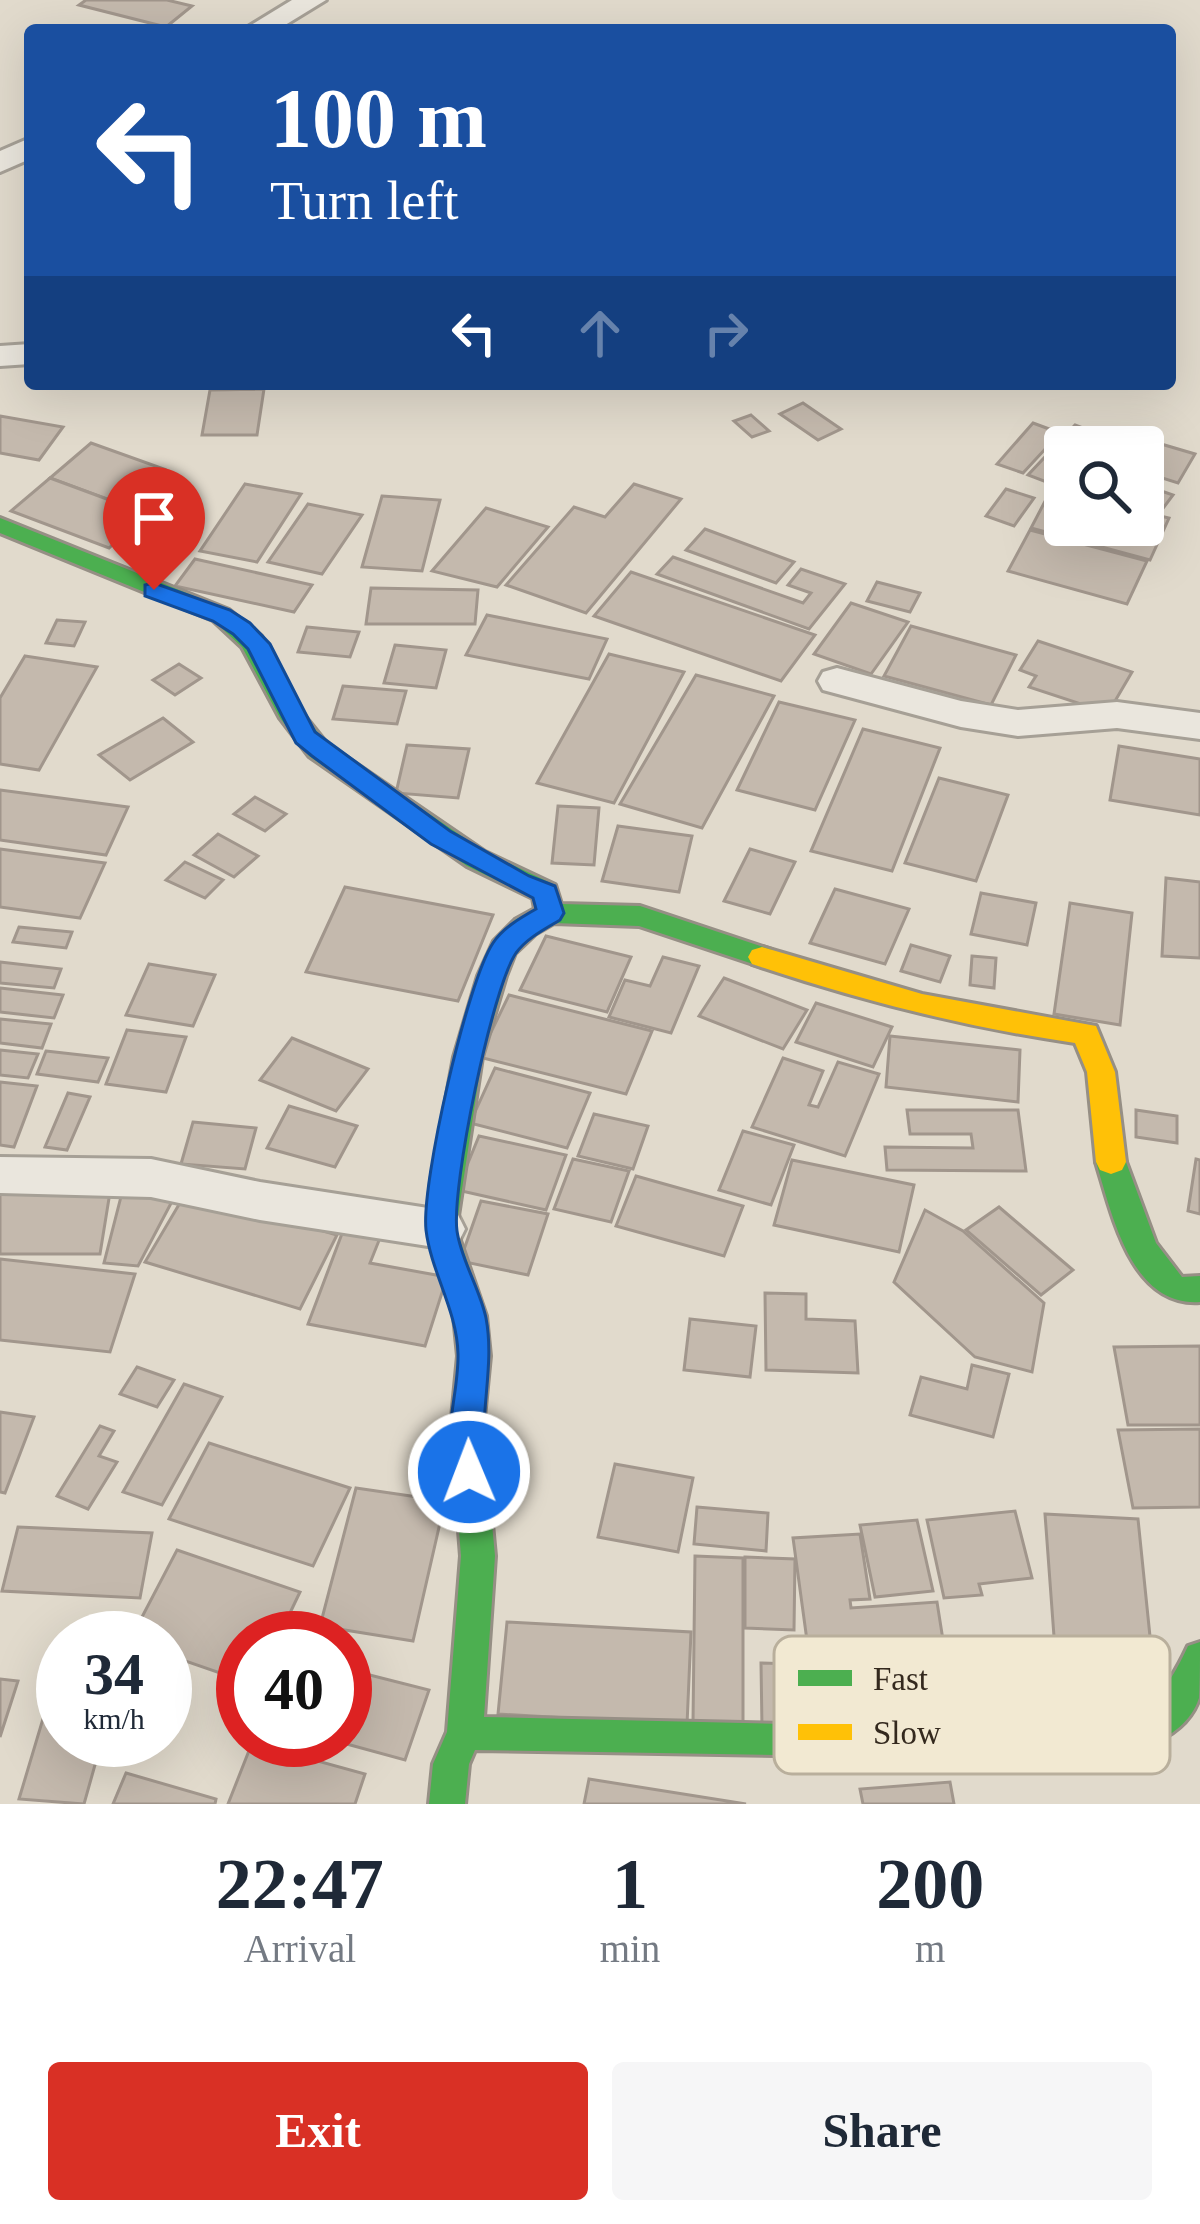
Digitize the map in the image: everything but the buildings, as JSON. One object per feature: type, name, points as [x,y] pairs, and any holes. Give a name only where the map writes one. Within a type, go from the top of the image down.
[{"type":"street","points":[[268,24],[312,0]]},
{"type":"street","points":[[0,525],[242,628],[258,644],[305,737],[441,837],[519,883],[545,892],[550,913]]},
{"type":"street","points":[[837,681],[1018,724],[1117,715],[1200,726]]},
{"type":"street","points":[[447,1804],[451,1764],[465,1733],[468,1664],[478,1604],[467,1428],[474,1356],[470,1316],[441,1229],[468,1057],[504,948],[525,927],[550,913],[640,916],[871,994],[978,1020],[1086,1034],[1097,1050],[1108,1152],[1132,1217],[1161,1277],[1174,1288],[1200,1289]]},
{"type":"street","points":[[0,1175],[152,1178],[260,1201],[441,1229]]},
{"type":"street","points":[[1170,1715],[1200,1658]]},
{"type":"street","points":[[465,1733],[774,1744]]},
{"type":"traffic: fast","points":[[0,525],[221,615],[252,642],[293,718],[318,750],[476,859],[545,892],[550,913],[640,916],[762,957]]},
{"type":"traffic: fast","points":[[447,1804],[451,1764],[465,1733],[478,1556],[467,1428],[474,1356],[470,1316],[441,1229],[446,1181],[468,1057],[492,976],[504,948],[525,927],[550,913]]},
{"type":"traffic: fast","points":[[1111,1162],[1151,1264],[1171,1286],[1200,1289]]},
{"type":"traffic: fast","points":[[1170,1711],[1200,1658]]},
{"type":"traffic: fast","points":[[465,1733],[774,1741]]},
{"type":"traffic: slow","points":[[762,957],[922,1004],[1086,1034],[1101,1072],[1111,1162]]},
{"type":"route","points":[[154,590],[242,628],[258,644],[305,737],[321,750],[441,837],[519,883],[545,892],[550,913],[525,927],[504,948],[492,976],[468,1057],[446,1181],[441,1229],[470,1316],[474,1356],[467,1428],[469,1472]]}]
